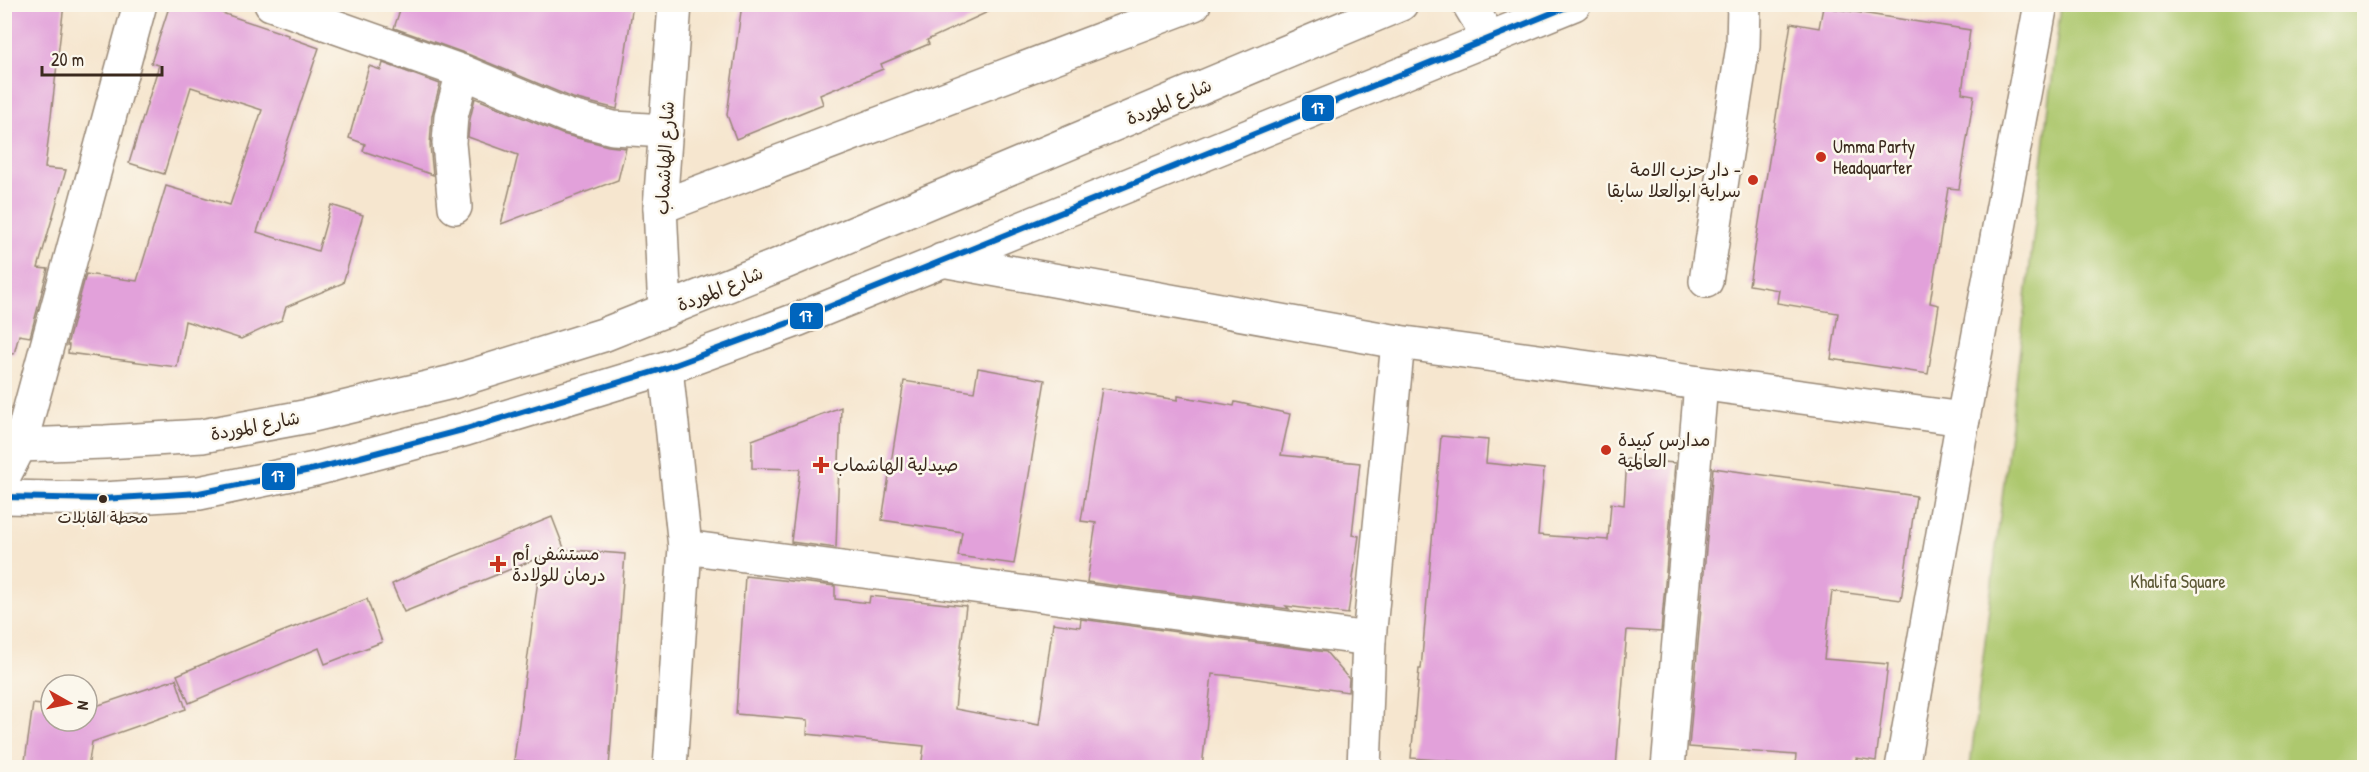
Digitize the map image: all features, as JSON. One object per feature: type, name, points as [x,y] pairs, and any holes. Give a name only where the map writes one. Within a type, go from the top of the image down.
[{"type":"street","points":[[4,476],[140,4]]},
{"type":"street","points":[[272,4],[463,72],[567,116],[613,128],[666,131]]},
{"type":"street","name":"شارع الهاشماب","points":[[665,311],[660,207],[675,4]]},
{"type":"street","points":[[660,207],[1194,4]]},
{"type":"street","points":[[1469,4],[1490,39]]},
{"type":"street","points":[[4,497],[102,499],[198,493],[338,463],[466,429],[666,368],[799,319],[1574,4]]},
{"type":"street","points":[[1706,281],[1743,46],[1744,4]]},
{"type":"street","points":[[1902,768],[1963,419],[2041,4]]},
{"type":"street","name":"شارع الموردة","points":[[12,443],[105,442],[202,436],[309,416],[452,382],[603,335],[1391,6]]},
{"type":"street","points":[[455,207],[449,143],[451,116],[463,72]]},
{"type":"street","points":[[942,260],[1398,342],[1963,419]]},
{"type":"street","points":[[1364,768],[1369,639],[1398,342]]},
{"type":"street","points":[[666,368],[685,547],[670,768]]},
{"type":"street","points":[[1668,768],[1701,384]]},
{"type":"street","points":[[685,547],[1369,639]]},
{"type":"green space","name":"Khalifa Square","points":[[2061,5],[2364,5],[2364,767],[1970,767]]},
{"type":"building","points":[[10,4],[64,4],[45,168],[66,170],[38,268],[48,269],[30,337],[19,335],[14,354],[4,353],[4,48]]},
{"type":"building","points":[[170,4],[224,4],[222,13],[319,48],[257,232],[318,251],[331,205],[363,215],[343,283],[286,307],[282,320],[241,339],[185,321],[177,367],[68,353],[69,345],[67,345],[86,274],[137,281],[166,186],[230,205],[262,110],[191,87],[164,174],[129,163],[159,65],[151,63]]},
{"type":"building","points":[[402,4],[633,4],[617,109],[573,98],[470,55],[394,28]]},
{"type":"building","points":[[742,4],[1005,4],[927,40],[929,44],[881,64],[883,69],[820,95],[823,104],[736,139],[727,115]]},
{"type":"building","points":[[1823,7],[1970,30],[1962,93],[1974,95],[1959,189],[1948,188],[1930,303],[1939,305],[1928,374],[1831,359],[1838,313],[1777,303],[1779,290],[1749,285],[1791,23],[1819,28]]},
{"type":"building","points":[[383,63],[440,84],[432,115],[430,145],[433,175],[363,151],[365,144],[349,138],[369,66],[381,70]]},
{"type":"building","points":[[475,98],[562,134],[608,146],[626,148],[618,180],[501,224],[518,155],[468,137]]},
{"type":"building","points":[[978,368],[1045,380],[1014,564],[958,556],[962,532],[882,520],[904,381],[974,392]]},
{"type":"building","points":[[1102,388],[1178,400],[1178,396],[1234,406],[1235,402],[1290,414],[1281,455],[1360,463],[1352,535],[1359,536],[1348,614],[1286,606],[1289,609],[1087,582],[1096,523],[1081,521]]},
{"type":"building","points":[[841,407],[836,548],[791,542],[800,469],[752,468],[752,440]]},
{"type":"building","points":[[1441,436],[1488,440],[1486,463],[1544,469],[1538,535],[1608,540],[1611,503],[1624,505],[1627,459],[1675,463],[1661,632],[1627,630],[1616,768],[1465,768],[1466,762],[1411,758]]},
{"type":"building","points":[[1713,468],[1916,496],[1901,600],[1832,591],[1824,659],[1888,664],[1876,761],[1856,758],[1855,768],[1818,768],[1795,765],[1796,755],[1689,747]]},
{"type":"building","points":[[552,517],[564,548],[560,549],[625,554],[609,768],[567,768],[514,760],[541,557],[404,612],[392,584],[430,566]]},
{"type":"building","points":[[745,576],[835,586],[835,599],[869,603],[870,596],[966,606],[955,709],[1039,725],[1053,623],[1080,627],[1081,619],[1326,652],[1349,679],[1348,692],[1212,674],[1202,768],[921,768],[924,746],[807,734],[808,720],[736,714]]},
{"type":"building","points":[[367,599],[382,642],[325,664],[319,648],[189,703],[177,675]]},
{"type":"building","points":[[176,679],[186,709],[92,742],[88,768],[24,768],[33,704],[39,705],[39,733],[99,733],[99,705]]},
{"type":"transit line","name":"17","points":[[4,497],[102,499],[199,493],[315,469],[466,429],[666,368],[799,319],[1574,4]]},
{"type":"place","name":"Umma Party Headquarter","points":[[1821,157]]},
{"type":"place","name":"دار حزب الامة - سراية ابوالعلا سابقا","points":[[1753,180]]},
{"type":"place","name":"مدارس كبيدة العالمية","points":[[1606,450]]},
{"type":"place","name":"صيدلية الهاشماب","points":[[821,465]]},
{"type":"place","name":"محطة القابلات","points":[[103,499]]},
{"type":"place","name":"مستشفى أم درمان للولادة","points":[[498,564]]}]
